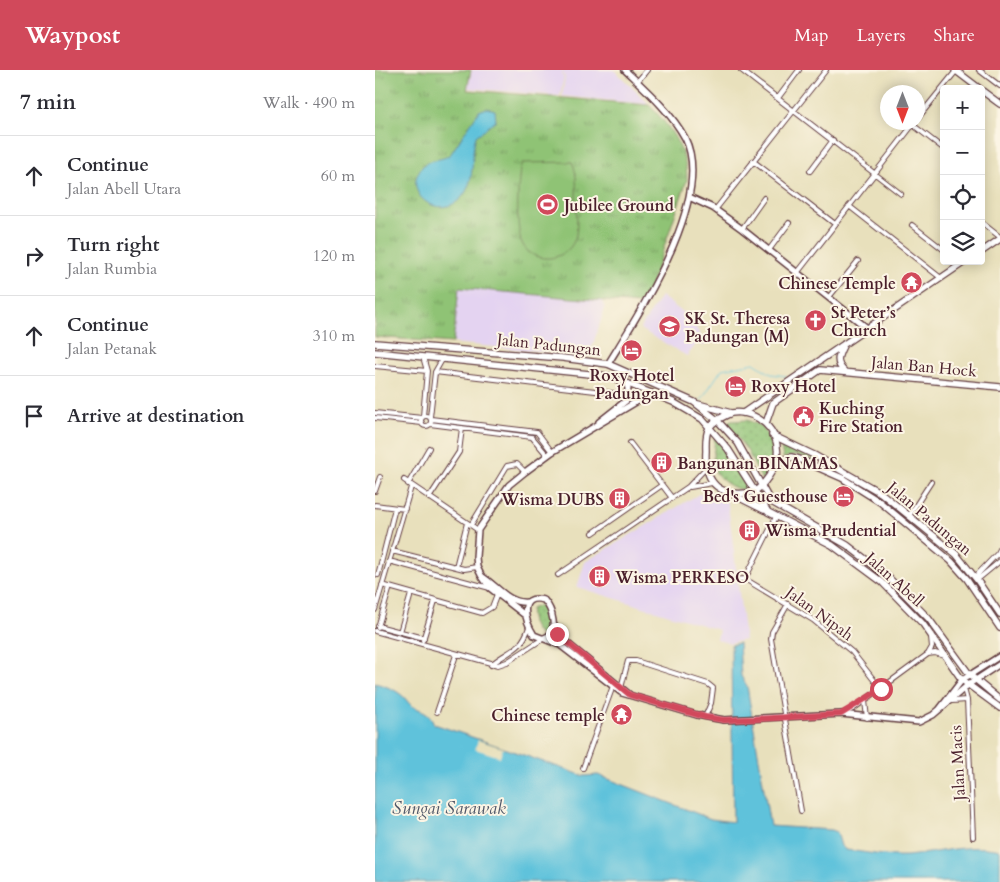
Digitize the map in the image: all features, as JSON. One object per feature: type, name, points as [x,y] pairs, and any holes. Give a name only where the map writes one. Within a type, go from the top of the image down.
[{"type":"main road","points":[[955,71],[975,85]]},
{"type":"main road","points":[[985,92],[1000,103]]},
{"type":"main road","points":[[985,249],[1000,238]]},
{"type":"main road","points":[[743,413],[958,265]]},
{"type":"main road","name":"Jalan Padungan","points":[[375,343],[563,358],[609,364],[694,402],[717,420],[738,443],[762,485]]},
{"type":"main road","points":[[844,343],[837,362],[845,372]]},
{"type":"main road","name":"Jalan Padungan","points":[[375,352],[572,371],[625,381],[692,412],[729,449],[754,492]]},
{"type":"main road","name":"Jalan Ban Hock","points":[[766,424],[773,403],[820,370],[1000,386]]},
{"type":"main road","points":[[694,402],[731,414]]},
{"type":"main road","points":[[732,494],[754,492],[762,485],[775,466],[777,452],[772,435],[766,424],[753,414],[731,414],[717,420],[709,428],[706,436],[705,469],[712,483],[732,494],[768,512]]},
{"type":"main road","name":"Jalan Padungan","points":[[772,435],[814,455],[866,484],[909,516],[956,554],[976,578],[1000,614]]},
{"type":"main road","name":"Jalan Padungan","points":[[775,466],[782,460],[791,457],[799,459],[842,478],[880,502],[951,562],[967,579],[1000,628]]},
{"type":"main road","name":"Jalan Abell","points":[[762,485],[770,501],[776,506],[847,545],[903,590],[929,618],[970,675],[1000,700]]},
{"type":"main road","name":"Jalan Abell","points":[[754,492],[768,512],[846,554],[899,596],[930,634],[966,687],[1000,708]]},
{"type":"street","points":[[609,364],[657,283],[689,197],[693,172],[685,140],[668,115],[625,70]]},
{"type":"street","points":[[637,82],[647,70]]},
{"type":"street","points":[[741,70],[901,194]]},
{"type":"street","points":[[778,98],[799,70]]},
{"type":"street","points":[[715,210],[792,110],[826,70]]},
{"type":"street","points":[[979,70],[1000,86]]},
{"type":"street","points":[[925,109],[955,71]]},
{"type":"street","points":[[798,272],[909,130]]},
{"type":"street","points":[[921,130],[940,146]]},
{"type":"street","points":[[810,171],[833,140]]},
{"type":"street","points":[[753,161],[835,224]]},
{"type":"street","points":[[689,197],[715,210],[742,229],[867,328]]},
{"type":"street","points":[[742,229],[764,198]]},
{"type":"street","points":[[849,206],[941,278]]},
{"type":"street","points":[[769,250],[789,223]]},
{"type":"street","points":[[911,225],[940,247]]},
{"type":"street","points":[[985,225],[1000,238]]},
{"type":"street","points":[[829,297],[858,261]]},
{"type":"street","points":[[422,423],[427,371],[423,356]]},
{"type":"street","points":[[430,424],[435,372],[443,358]]},
{"type":"street","points":[[375,366],[427,371]]},
{"type":"street","points":[[435,372],[629,395]]},
{"type":"street","points":[[593,428],[624,403],[629,395],[625,381]]},
{"type":"street","points":[[526,616],[490,588],[481,576],[477,567],[478,530],[509,485],[525,472],[547,455],[651,393]]},
{"type":"street","points":[[375,413],[423,417],[537,432],[552,452]]},
{"type":"street","points":[[375,418],[533,436],[547,455]]},
{"type":"street","points":[[429,498],[459,452],[462,428]]},
{"type":"street","points":[[630,443],[672,498]]},
{"type":"street","points":[[375,610],[405,510],[410,485],[429,448]]},
{"type":"street","points":[[456,567],[469,524],[507,466],[513,464],[520,466],[525,472]]},
{"type":"street","points":[[557,575],[688,488],[705,469]]},
{"type":"street","points":[[375,491],[377,490],[380,477]]},
{"type":"street","points":[[404,480],[478,530]]},
{"type":"street","points":[[909,516],[931,482]]},
{"type":"street","points":[[688,488],[712,483]]},
{"type":"street","points":[[593,533],[662,485]]},
{"type":"street","points":[[375,505],[405,510]]},
{"type":"street","points":[[385,576],[377,574],[395,508]]},
{"type":"street","points":[[730,580],[745,579],[775,517]]},
{"type":"street","points":[[392,551],[456,567],[470,569],[477,567]]},
{"type":"street","points":[[976,578],[999,553]]},
{"type":"street","points":[[389,561],[490,588]]},
{"type":"street","points":[[976,578],[1000,561]]},
{"type":"street","points":[[481,576],[517,602],[527,602],[536,598],[544,600],[549,607],[554,625],[561,637],[630,695]]},
{"type":"street","name":"Jalan Nipah","points":[[745,579],[813,620],[852,652],[881,689]]},
{"type":"street","points":[[382,585],[482,613],[492,607],[497,594]]},
{"type":"street","points":[[390,588],[376,631],[491,665],[507,662],[550,636],[554,625]]},
{"type":"street","points":[[400,632],[411,594]]},
{"type":"street","points":[[422,645],[435,601]]},
{"type":"street","points":[[527,602],[526,616],[529,627],[536,637],[561,644],[622,693],[705,717],[728,720],[841,714],[919,722],[937,712],[975,680],[1000,664]]},
{"type":"street","points":[[788,604],[771,636],[801,811]]},
{"type":"street","points":[[378,626],[424,638]]},
{"type":"street","points":[[491,665],[518,648],[525,639],[529,627]]},
{"type":"street","points":[[929,654],[932,647],[930,634]]},
{"type":"street","points":[[841,714],[881,689],[929,654],[935,653],[945,656]]},
{"type":"street","points":[[437,712],[456,655]]},
{"type":"street","points":[[937,712],[946,698],[962,680],[1000,656]]},
{"type":"street","points":[[621,688],[628,661],[636,661],[708,684],[713,688],[711,703],[705,717]]},
{"type":"street","points":[[583,768],[613,686]]},
{"type":"street","name":"Jalan Macis","points":[[966,687],[973,837]]},
{"type":"street","points":[[866,699],[864,705],[867,718]]},
{"type":"street","points":[[952,700],[967,700]]},
{"type":"shaded area","points":[[472,70],[564,70],[561,74],[564,77],[560,96],[468,88]]},
{"type":"shaded area","points":[[565,70],[614,70],[649,104],[562,96],[565,77],[562,73]]},
{"type":"shaded area","points":[[459,287],[602,301],[605,308],[589,356],[453,343]]},
{"type":"shaded area","name":"SK St. Theresa Padungan (M)","points":[[661,296],[690,318],[706,344],[704,346],[697,343],[687,356],[640,329]]},
{"type":"shaded area","points":[[713,492],[726,499],[728,505],[745,640],[730,643],[717,640],[719,630],[577,587],[585,562],[699,494]]},
{"type":"green space","points":[[375,70],[471,70],[467,90],[649,105],[664,121],[676,139],[684,159],[687,180],[650,288],[639,304],[459,288],[453,343],[375,337]]},
{"type":"green space","name":"Jubilee Ground","points":[[572,162],[576,176],[577,222],[573,244],[560,255],[553,258],[536,256],[529,252],[520,238],[518,208],[520,169],[523,163]]},
{"type":"green space","points":[[747,420],[762,426],[772,448],[773,459],[762,480],[747,450],[727,424],[731,421]]},
{"type":"green space","points":[[715,436],[741,472],[748,489],[744,490],[731,486],[716,473],[713,460]]},
{"type":"green space","points":[[780,441],[816,459],[815,461],[796,455],[783,458]]},
{"type":"green space","points":[[538,606],[543,609],[549,629],[546,635],[541,636],[534,628],[531,620],[531,609]]},
{"type":"water","points":[[487,108],[495,110],[496,121],[476,136],[471,179],[465,193],[456,202],[446,206],[436,206],[427,202],[420,196],[416,187],[416,177],[422,167],[428,162],[450,155],[479,111]]},
{"type":"water","name":"Sungai Sarawak","points":[[739,643],[741,676],[747,686],[770,826],[832,830],[837,832],[841,846],[846,850],[884,855],[907,856],[972,848],[1000,850],[1000,882],[375,882],[375,683],[398,692],[411,705],[429,715],[434,724],[584,776],[598,775],[711,819],[733,822],[731,645]]},
{"type":"pier","points":[[478,740],[503,748],[500,757],[475,749]]},
{"type":"waterway","points":[[701,400],[722,369],[754,363],[771,374],[786,376]]},
{"type":"place","name":"Jubilee Ground","points":[[548,205]]},
{"type":"place","name":"Chinese Temple","points":[[912,283]]},
{"type":"place","name":"St Peter’s Church","points":[[815,321]]},
{"type":"place","name":"SK St. Theresa Padungan (M)","points":[[669,327]]},
{"type":"place","name":"Roxy Hotel Padungan","points":[[632,351]]},
{"type":"place","name":"Roxy Hotel","points":[[735,386]]},
{"type":"place","name":"Kuching Fire Station","points":[[803,417]]},
{"type":"place","name":"Bangunan BINAMAS","points":[[661,463]]},
{"type":"place","name":"Bed's Guesthouse","points":[[844,496]]},
{"type":"place","name":"Wisma DUBS","points":[[620,499]]},
{"type":"place","name":"Wisma Prudential","points":[[749,530]]},
{"type":"place","name":"Wisma PERKESO","points":[[599,577]]},
{"type":"place","name":"Chinese temple","points":[[621,715]]},
{"type":"route","points":[[557,634],[630,695],[647,702],[705,717],[724,720],[841,714],[853,709],[881,689]]}]
